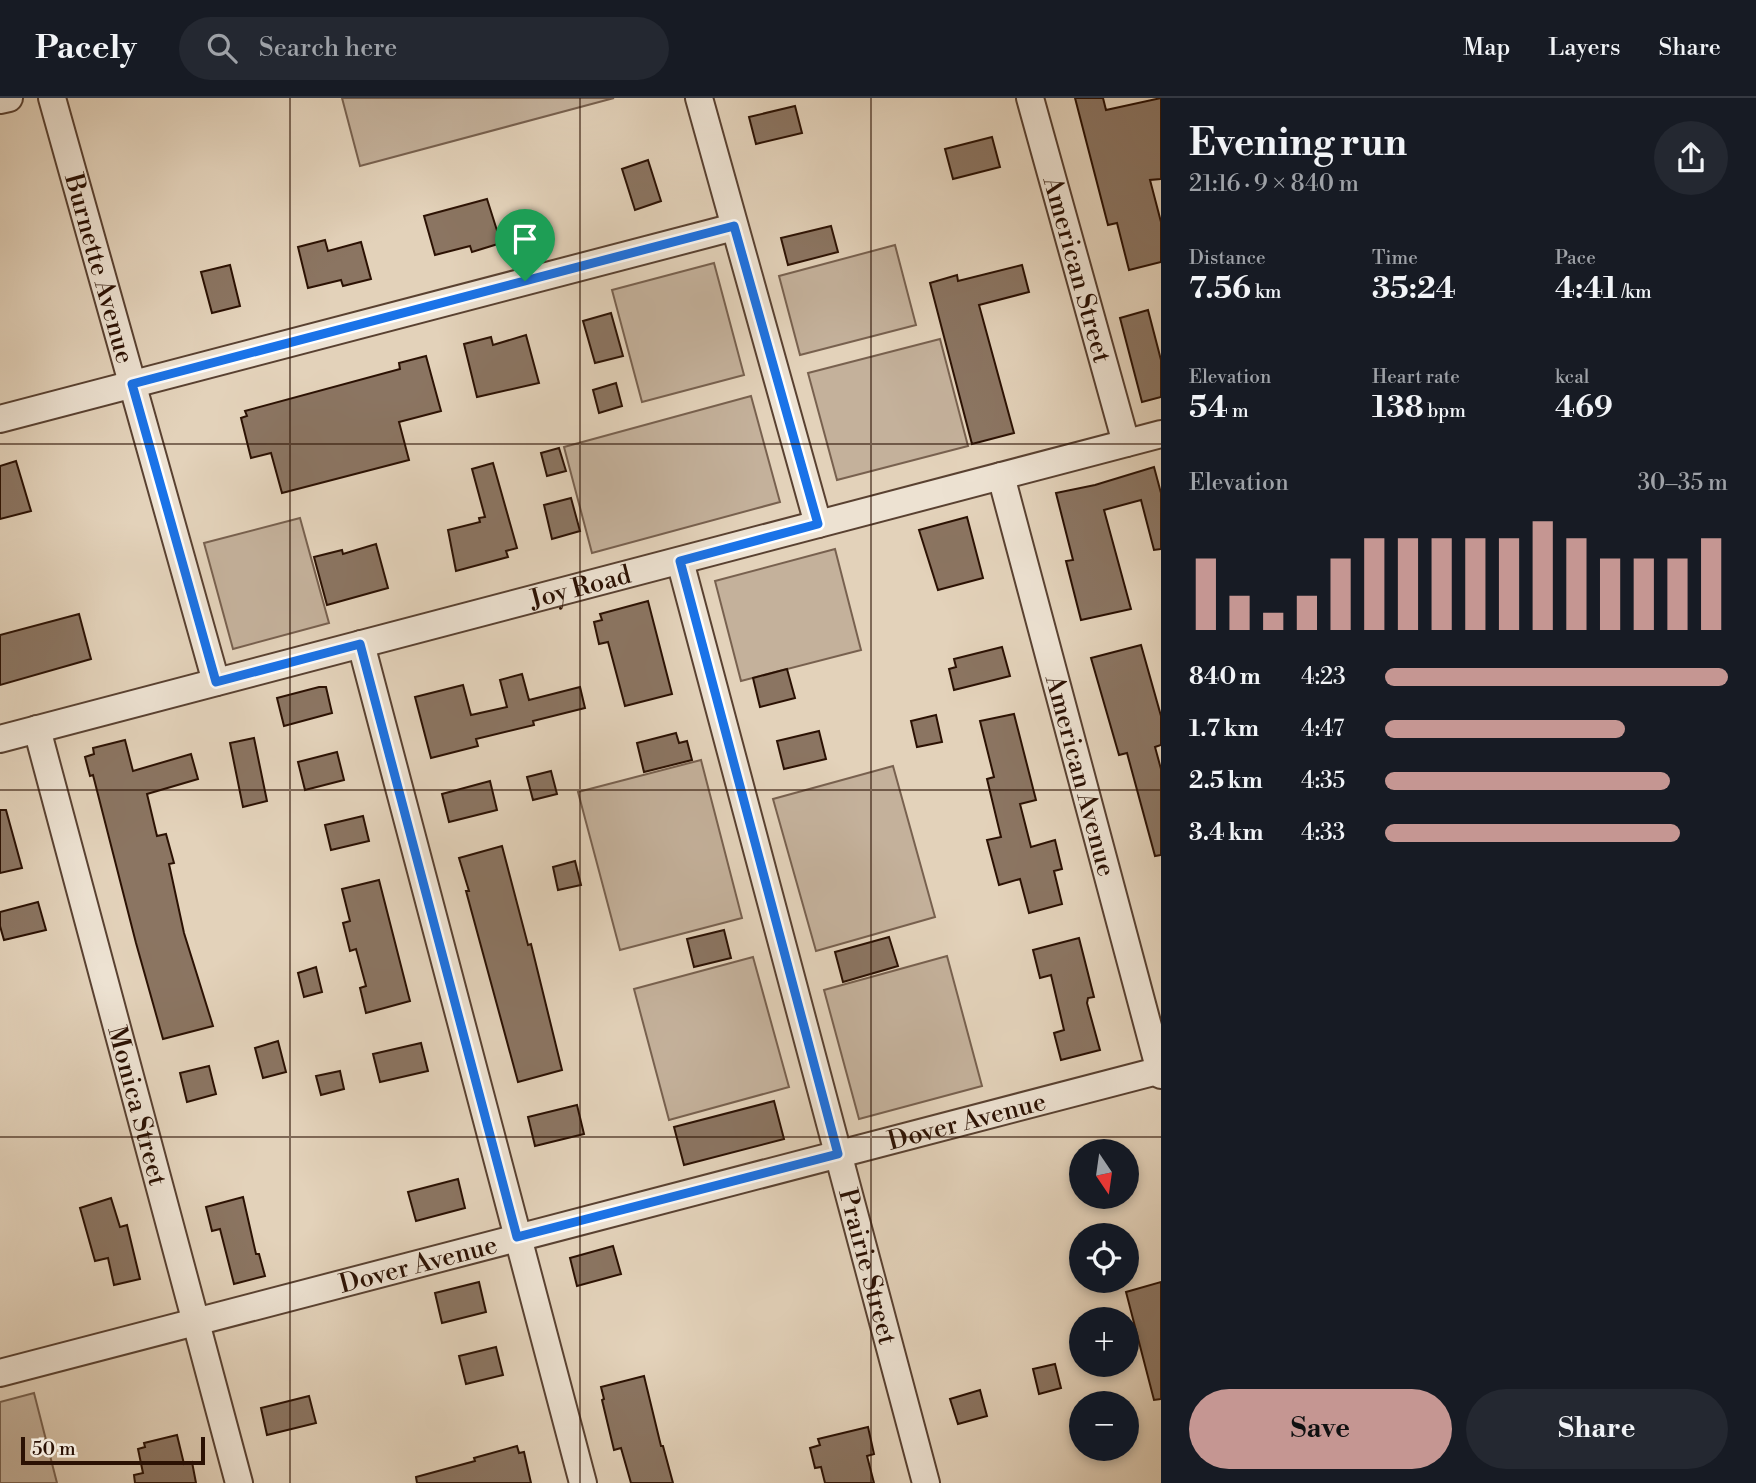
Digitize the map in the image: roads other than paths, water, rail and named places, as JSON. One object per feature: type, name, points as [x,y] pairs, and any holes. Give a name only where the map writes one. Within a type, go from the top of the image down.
[{"type":"street","points":[[0,100],[9,98]]},
{"type":"street","name":"Burnette Avenue","points":[[52,98],[216,682]]},
{"type":"street","points":[[699,98],[818,524]]},
{"type":"street","name":"American Street","points":[[1030,98],[1126,443]]},
{"type":"street","points":[[0,419],[734,226]]},
{"type":"street","name":"Joy Road","points":[[0,739],[1161,434]]},
{"type":"street","name":"American Avenue","points":[[1001,477],[1160,1072]]},
{"type":"street","name":"Prairie Street","points":[[680,561],[926,1483]]},
{"type":"street","points":[[360,644],[583,1483]]},
{"type":"street","name":"Monica Street","points":[[37,729],[239,1483]]},
{"type":"street","name":"Dover Avenue","points":[[0,1373],[1160,1072]]}]
